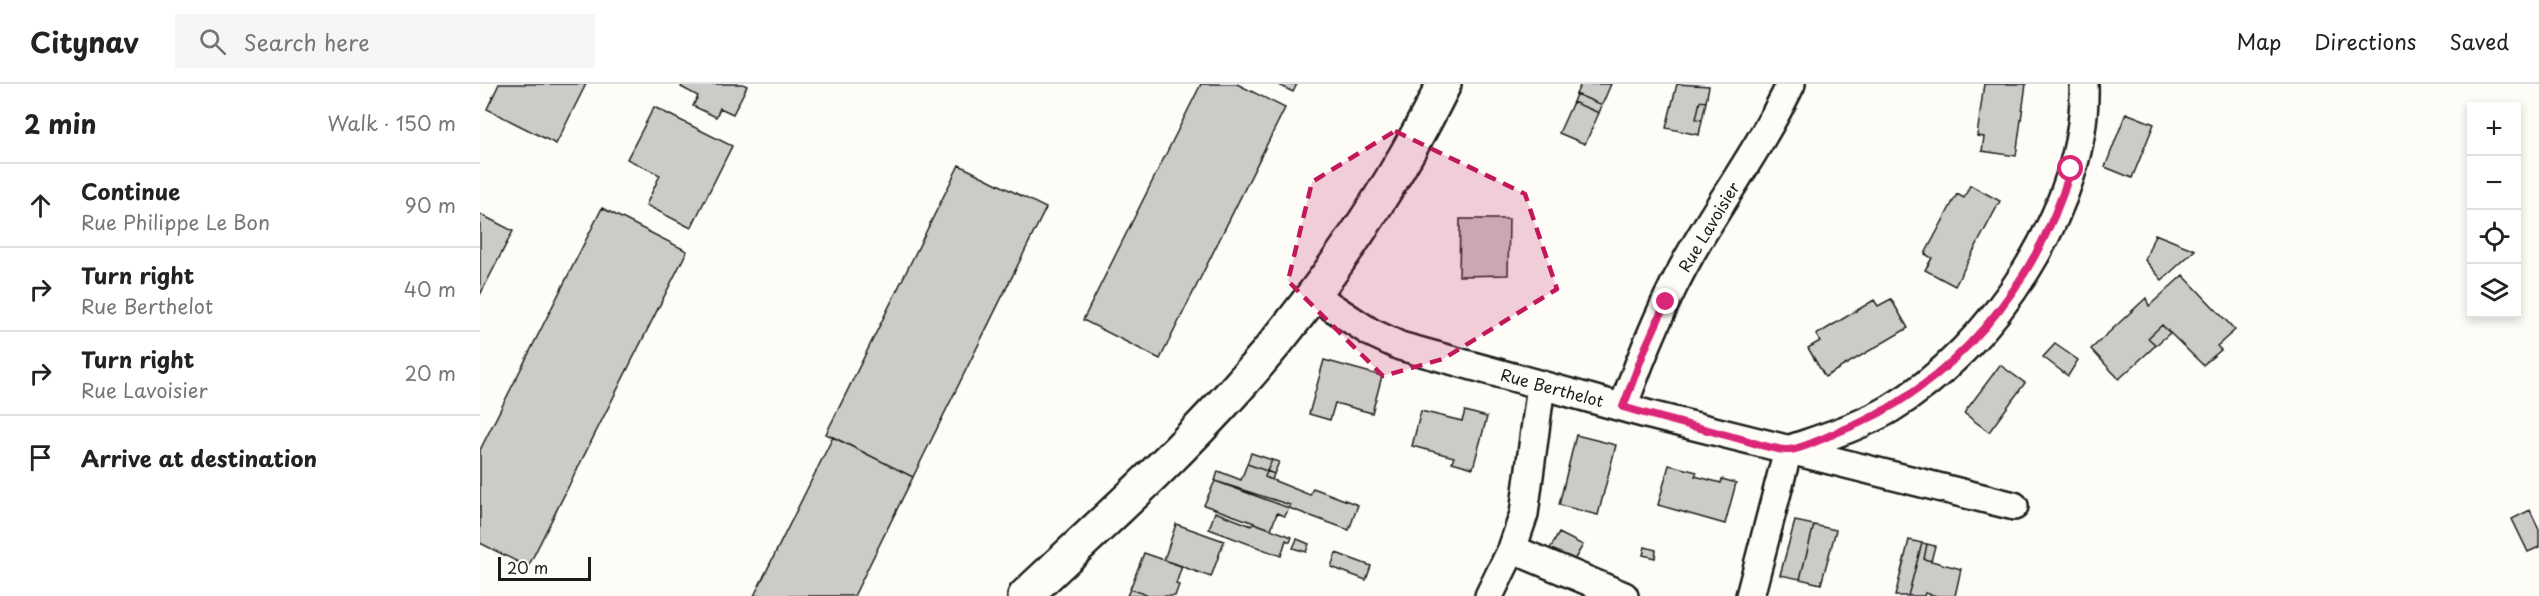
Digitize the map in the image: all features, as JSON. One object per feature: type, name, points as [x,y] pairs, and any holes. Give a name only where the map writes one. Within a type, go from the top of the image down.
[{"type":"main road","points":[[1025,596],[1210,417],[1260,360],[1312,294],[1367,218],[1409,151],[1444,84]]},
{"type":"street","name":"Rue Lavoisier","points":[[1623,407],[1651,334],[1690,256],[1762,139],[1791,84]]},
{"type":"street","points":[[1750,596],[1788,450],[1857,424],[1904,399],[1964,349],[2000,309],[2031,262],[2063,197],[2079,136],[2084,84]]},
{"type":"street","name":"Rue Berthelot","points":[[1312,294],[1370,332],[1400,346],[1788,450],[2014,506]]},
{"type":"street","points":[[1489,596],[1512,549],[1524,514],[1541,385]]},
{"type":"street","points":[[1512,549],[1624,596]]},
{"type":"highlighted area","points":[[1395,131],[1525,194],[1557,289],[1443,359],[1383,376],[1288,281],[1312,182]]},
{"type":"building","points":[[499,84],[586,84],[556,144],[487,109]]},
{"type":"building","points":[[683,84],[743,84],[747,86],[733,114],[720,108],[716,117],[693,106],[698,96],[681,87]]},
{"type":"building","points":[[1201,84],[1237,84],[1285,108],[1160,359],[1083,320]]},
{"type":"building","points":[[1277,84],[1297,84],[1293,92]]},
{"type":"building","points":[[1581,84],[1611,84],[1602,105],[1576,94]]},
{"type":"building","points":[[1677,84],[1709,86],[1706,102],[1700,101],[1696,119],[1702,120],[1699,135],[1666,128]]},
{"type":"building","points":[[1984,84],[2026,84],[2016,156],[1982,151],[1984,137],[1977,136]]},
{"type":"building","points":[[1576,94],[1602,105],[1599,113],[1573,102]]},
{"type":"building","points":[[1700,101],[1706,102],[1702,120],[1696,119]]},
{"type":"building","points":[[1573,102],[1599,113],[1585,144],[1559,133]]},
{"type":"building","points":[[654,107],[732,146],[691,228],[646,205],[660,175],[627,159]]},
{"type":"building","points":[[2126,113],[2154,124],[2132,178],[2105,167]]},
{"type":"building","points":[[959,165],[1046,208],[913,477],[826,434]]},
{"type":"building","points":[[1970,185],[2000,201],[1955,286],[1925,270],[1932,258],[1925,254],[1957,194],[1964,198]]},
{"type":"building","points":[[602,208],[687,251],[528,567],[480,543],[480,450]]},
{"type":"building","points":[[480,214],[513,231],[480,295]]},
{"type":"building","points":[[1460,219],[1509,219],[1508,275],[1459,276]]},
{"type":"building","points":[[2155,234],[2195,250],[2162,280],[2145,260]]},
{"type":"building","points":[[2183,275],[2235,330],[2217,346],[2221,350],[2203,365],[2162,325],[2148,338],[2156,345],[2119,379],[2091,349],[2146,298],[2149,306]]},
{"type":"building","points":[[1891,299],[1908,328],[1825,377],[1808,348],[1820,341],[1816,335],[1874,300],[1878,306]]},
{"type":"building","points":[[2162,325],[2170,333],[2156,345],[2148,338]]},
{"type":"building","points":[[2055,344],[2078,360],[2068,376],[2043,357]]},
{"type":"building","points":[[1324,360],[1382,376],[1372,413],[1335,403],[1330,420],[1309,414]]},
{"type":"building","points":[[2000,365],[2025,383],[1989,432],[1964,413]]},
{"type":"building","points":[[1421,411],[1462,421],[1465,411],[1487,417],[1473,468],[1452,462],[1454,457],[1412,446]]},
{"type":"building","points":[[1576,435],[1616,445],[1598,515],[1559,505]]},
{"type":"building","points":[[833,437],[913,477],[854,596],[754,596]]},
{"type":"building","points":[[1251,453],[1272,460],[1267,471],[1247,464]]},
{"type":"building","points":[[1272,460],[1279,462],[1274,474],[1267,471]]},
{"type":"building","points":[[1247,464],[1267,471],[1265,477],[1310,495],[1313,488],[1358,505],[1349,530],[1289,508],[1290,505],[1215,481],[1218,471],[1241,480]]},
{"type":"building","points":[[1669,465],[1697,472],[1695,476],[1721,483],[1722,479],[1736,483],[1725,524],[1658,505]]},
{"type":"building","points":[[1267,471],[1274,474],[1272,480],[1265,477]]},
{"type":"building","points":[[1215,481],[1289,508],[1285,516],[1277,513],[1271,529],[1204,505]]},
{"type":"building","points":[[2530,510],[2539,530],[2539,547],[2528,552],[2512,519]]},
{"type":"building","points":[[1215,512],[1252,526],[1254,523],[1292,537],[1290,542],[1286,540],[1281,556],[1209,529]]},
{"type":"building","points":[[1795,521],[1814,525],[1800,579],[1780,575]]},
{"type":"building","points":[[1176,524],[1224,541],[1211,577],[1164,560]]},
{"type":"building","points":[[1814,525],[1836,530],[1821,584],[1800,579]]},
{"type":"building","points":[[1559,533],[1583,545],[1573,562],[1549,551]]},
{"type":"building","points":[[1297,539],[1309,544],[1306,552],[1293,548]]},
{"type":"building","points":[[1909,540],[1922,543],[1908,596],[1895,596]]},
{"type":"building","points":[[1922,543],[1927,544],[1924,559],[1961,569],[1955,596],[1925,593],[1924,596],[1908,596]]},
{"type":"building","points":[[1927,544],[1935,546],[1931,561],[1924,559]]},
{"type":"building","points":[[1645,547],[1656,550],[1655,558],[1643,555]]},
{"type":"building","points":[[1144,553],[1182,566],[1175,596],[1149,596],[1130,589]]},
{"type":"building","points":[[1336,553],[1371,566],[1366,580],[1331,567]]},
{"type":"building","points":[[1130,589],[1149,596],[1127,596]]},
{"type":"route","points":[[1666,302],[1623,407],[1788,450],[1847,429],[1888,410],[1920,388],[1964,349],[2000,309],[2031,262],[2054,218],[2071,169]]}]
